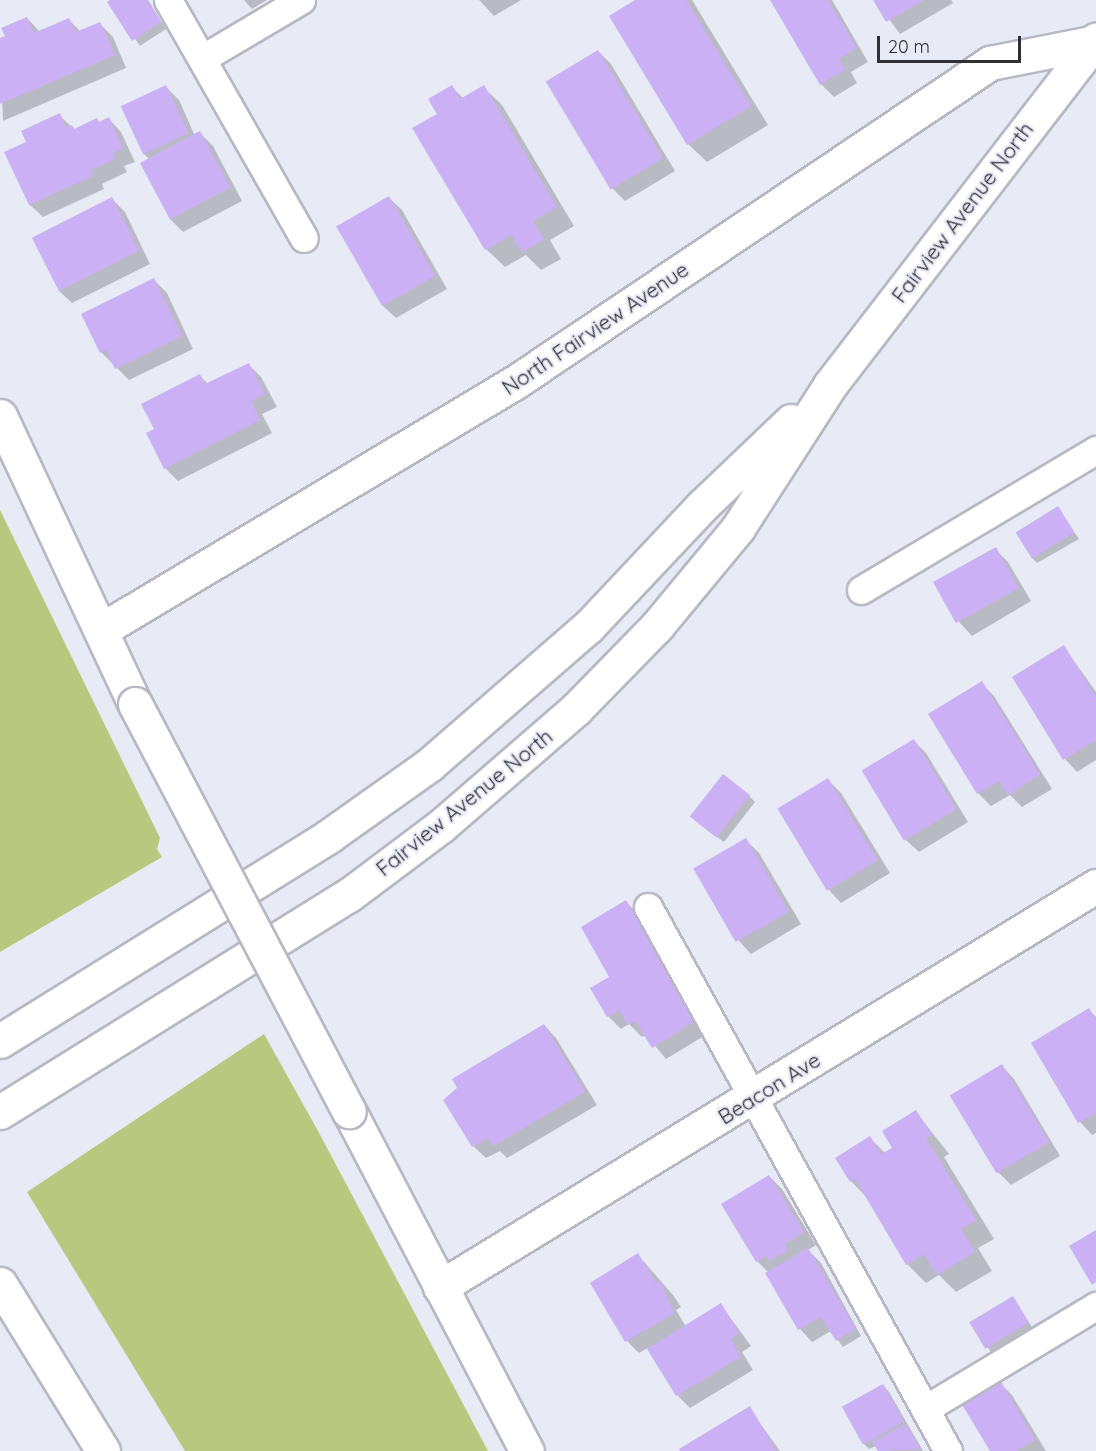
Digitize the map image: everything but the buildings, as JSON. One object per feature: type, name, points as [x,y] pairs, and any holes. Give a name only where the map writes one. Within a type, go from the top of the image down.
[{"type":"main road","name":"Fairview Avenue North","points":[[0,1112],[349,895],[515,765],[584,701],[700,576],[738,528],[830,385],[1094,45]]},
{"type":"main road","name":"North Fairview Avenue","points":[[101,630],[514,383],[990,63],[1094,45]]},
{"type":"main road","name":"Fairview Avenue North","points":[[0,1041],[328,837],[429,765],[588,627],[702,506],[830,385]]},
{"type":"main road","points":[[0,416],[135,704],[527,1451]]},
{"type":"main road","name":"Beacon Ave","points":[[440,1287],[753,1098],[1096,886]]},
{"type":"main road","points":[[0,1284],[104,1451]]},
{"type":"lane","points":[[168,0],[304,238]]},
{"type":"lane","points":[[203,58],[301,0]]},
{"type":"lane","points":[[861,590],[1096,450]]},
{"type":"lane","points":[[648,907],[948,1451]]},
{"type":"lane","points":[[925,1409],[1096,1306]]},
{"type":"green space","points":[[0,510],[160,838],[157,849],[162,857],[0,952]]},
{"type":"green space","points":[[264,1034],[488,1451],[185,1451],[27,1192]]}]
